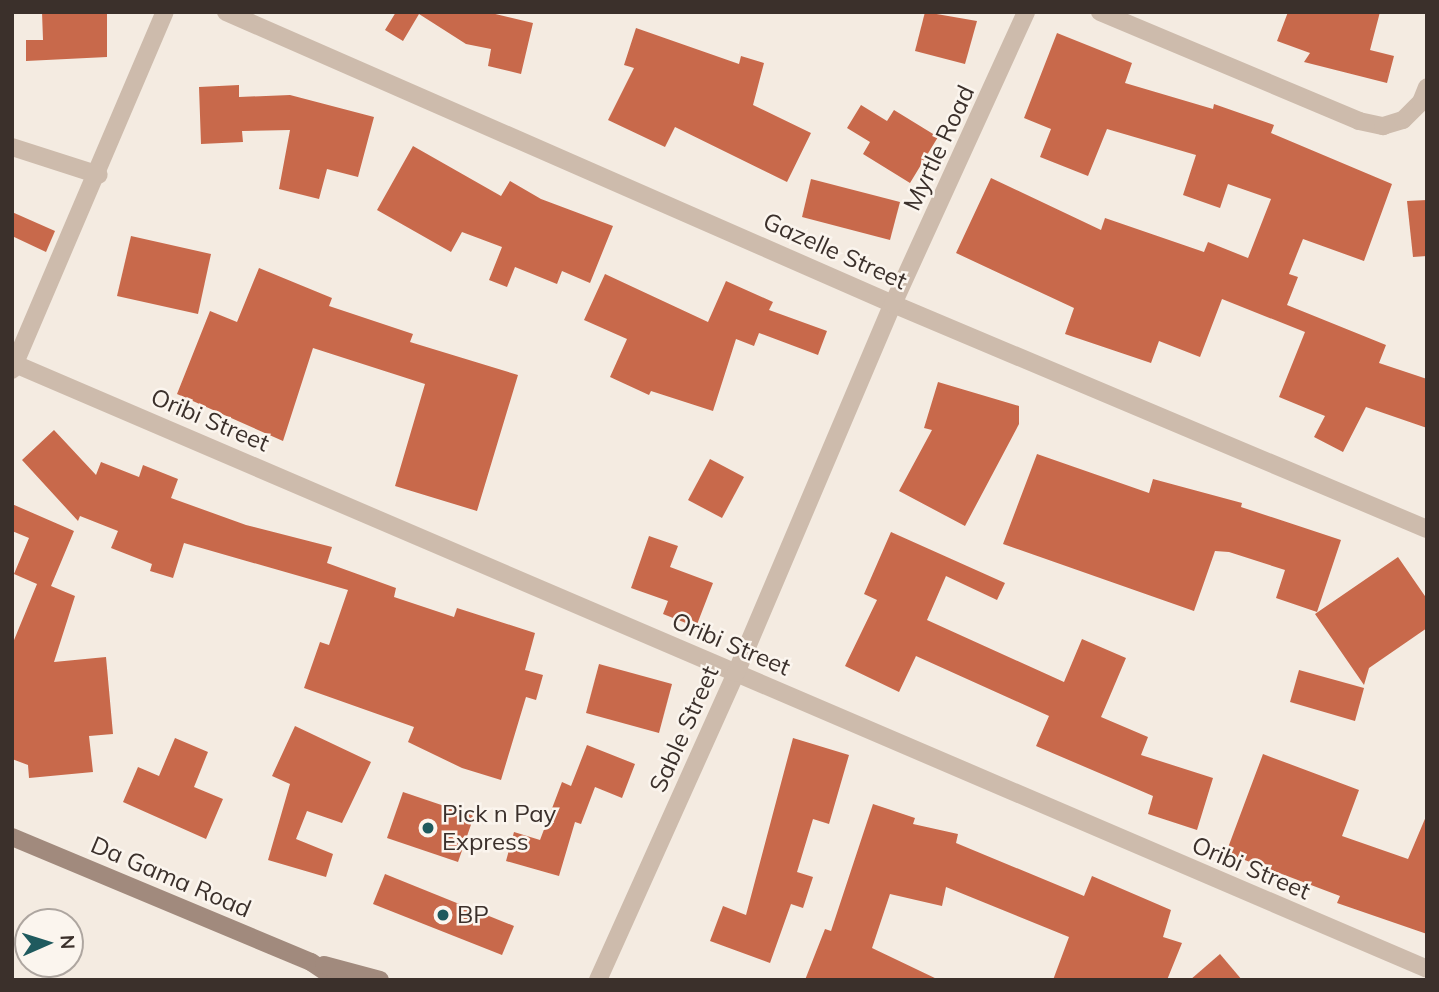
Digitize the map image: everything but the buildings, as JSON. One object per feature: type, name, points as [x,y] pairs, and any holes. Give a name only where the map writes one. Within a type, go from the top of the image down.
[{"type":"street","points":[[14,367],[99,175],[165,12]]},
{"type":"street","name":"Gazelle Street","points":[[226,12],[893,304],[1427,529]]},
{"type":"street","name":"Myrtle Road","points":[[893,304],[1026,12]]},
{"type":"street","points":[[1100,12],[1359,121],[1383,126],[1403,120],[1421,102],[1427,87]]},
{"type":"street","points":[[12,147],[99,175]]},
{"type":"street","name":"Sable Street","points":[[598,980],[736,673],[893,304]]},
{"type":"street","name":"Oribi Street","points":[[14,367],[1427,969]]},
{"type":"street","name":"Da Gama Road","points":[[12,837],[311,962],[380,980]]},
{"type":"street","name":"Da Gama Road","points":[[311,962],[338,980]]},
{"type":"place","name":"Pick n Pay Express","points":[[428,828]]},
{"type":"place","name":"BP","points":[[443,915]]}]
